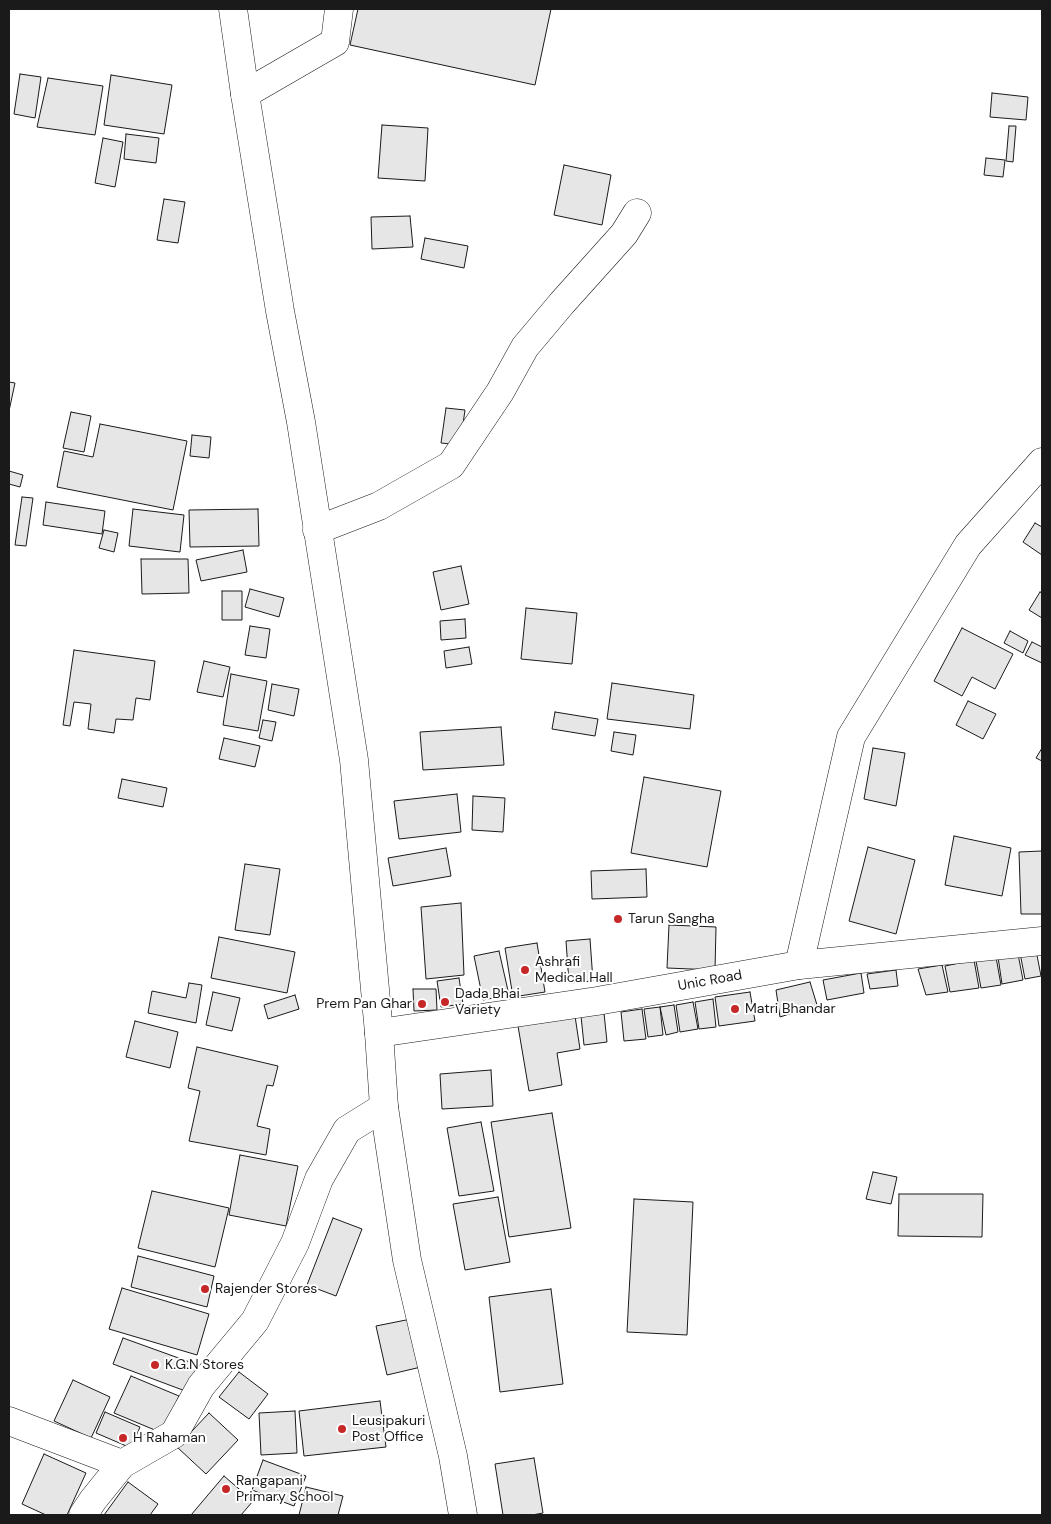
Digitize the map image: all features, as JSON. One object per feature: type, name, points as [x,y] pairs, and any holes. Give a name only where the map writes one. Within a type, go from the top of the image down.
[{"type":"main road","points":[[233,9],[245,94],[354,760],[384,1107],[407,1260],[452,1456],[463,1515]]},
{"type":"main road","points":[[245,94],[335,42],[339,9]]},
{"type":"main road","points":[[317,530],[379,506],[451,465],[500,392],[525,347],[562,302],[624,234],[638,213]]},
{"type":"main road","points":[[799,965],[851,737],[968,545],[1042,462]]},
{"type":"main road","name":"Unic Road","points":[[379,1033],[597,1001],[799,965],[1042,941]]},
{"type":"main road","points":[[83,1515],[122,1464],[174,1434],[201,1386],[255,1321],[295,1243],[319,1179],[347,1130],[384,1107]]},
{"type":"main road","points":[[9,1422],[122,1464]]},
{"type":"building","points":[[358,9],[551,9],[535,85],[350,45]]},
{"type":"building","points":[[20,74],[41,77],[35,118],[14,114]]},
{"type":"building","points":[[111,75],[172,85],[164,134],[104,125]]},
{"type":"building","points":[[48,78],[103,86],[95,135],[37,127]]},
{"type":"building","points":[[992,93],[1028,97],[1026,120],[990,117]]},
{"type":"building","points":[[382,125],[428,128],[425,181],[378,178]]},
{"type":"building","points":[[1009,126],[1016,126],[1013,162],[1006,161]]},
{"type":"building","points":[[126,134],[159,138],[156,163],[124,159]]},
{"type":"building","points":[[103,138],[123,142],[115,187],[95,183]]},
{"type":"building","points":[[986,158],[1005,160],[1003,177],[984,175]]},
{"type":"building","points":[[564,165],[611,175],[602,225],[554,215]]},
{"type":"building","points":[[164,199],[185,202],[178,243],[157,240]]},
{"type":"building","points":[[410,216],[413,247],[372,249],[371,217]]},
{"type":"building","points":[[425,238],[468,246],[464,268],[421,259]]},
{"type":"building","points":[[9,382],[15,383],[9,411]]},
{"type":"building","points":[[446,408],[465,410],[460,445],[441,443]]},
{"type":"building","points":[[71,412],[91,416],[84,452],[63,448]]},
{"type":"building","points":[[100,424],[187,441],[173,510],[57,487],[64,451],[93,457]]},
{"type":"building","points":[[192,435],[211,437],[209,458],[190,456]]},
{"type":"building","points":[[9,471],[23,475],[20,487],[9,484]]},
{"type":"building","points":[[22,497],[33,498],[26,546],[15,545]]},
{"type":"building","points":[[46,502],[105,511],[102,534],[43,525]]},
{"type":"building","points":[[133,509],[184,515],[180,552],[129,546]]},
{"type":"building","points":[[258,509],[259,546],[190,547],[189,510]]},
{"type":"building","points":[[1035,523],[1042,527],[1042,555],[1023,542]]},
{"type":"building","points":[[104,530],[118,533],[114,552],[99,548]]},
{"type":"building","points":[[243,550],[247,572],[201,581],[196,560]]},
{"type":"building","points":[[141,559],[188,559],[189,593],[142,594]]},
{"type":"building","points":[[461,566],[469,604],[441,610],[433,572]]},
{"type":"building","points":[[250,589],[284,598],[279,617],[245,607]]},
{"type":"building","points":[[222,591],[242,591],[242,620],[222,620]]},
{"type":"building","points":[[1040,592],[1042,593],[1042,618],[1029,610]]},
{"type":"building","points":[[526,608],[577,613],[572,664],[521,659]]},
{"type":"building","points":[[465,619],[466,638],[441,640],[440,621]]},
{"type":"building","points":[[250,626],[270,629],[266,658],[245,655]]},
{"type":"building","points":[[962,628],[1013,654],[995,689],[972,677],[962,696],[934,681]]},
{"type":"building","points":[[1010,631],[1028,641],[1023,653],[1004,643]]},
{"type":"building","points":[[1032,642],[1042,647],[1042,663],[1025,655]]},
{"type":"building","points":[[469,647],[472,664],[446,668],[444,651]]},
{"type":"building","points":[[74,650],[155,661],[150,700],[136,698],[133,720],[116,719],[114,733],[88,729],[91,704],[74,702],[70,726],[63,725]]},
{"type":"building","points":[[204,661],[230,667],[223,697],[197,692]]},
{"type":"building","points":[[231,674],[267,681],[258,731],[223,725]]},
{"type":"building","points":[[612,683],[694,695],[690,729],[607,719]]},
{"type":"building","points":[[272,684],[299,689],[294,716],[268,710]]},
{"type":"building","points":[[968,701],[996,714],[983,739],[956,725]]},
{"type":"building","points":[[555,712],[598,719],[595,736],[552,729]]},
{"type":"building","points":[[263,720],[276,722],[272,741],[259,738]]},
{"type":"building","points":[[501,727],[504,765],[423,770],[420,732]]},
{"type":"building","points":[[614,732],[636,735],[633,755],[611,751]]},
{"type":"building","points":[[224,738],[260,746],[255,767],[219,759]]},
{"type":"building","points":[[873,748],[905,753],[896,806],[864,799]]},
{"type":"building","points":[[1042,748],[1042,761],[1036,758]]},
{"type":"building","points":[[644,777],[721,791],[707,867],[631,853]]},
{"type":"building","points":[[122,779],[167,788],[163,807],[118,798]]},
{"type":"building","points":[[457,794],[461,832],[399,839],[394,801]]},
{"type":"building","points":[[473,796],[505,798],[503,832],[472,830]]},
{"type":"building","points":[[954,836],[1011,848],[1002,896],[945,885]]},
{"type":"building","points":[[868,847],[915,860],[896,934],[849,921]]},
{"type":"building","points":[[446,848],[451,876],[393,886],[388,858]]},
{"type":"building","points":[[1042,851],[1042,914],[1021,914],[1019,852]]},
{"type":"building","points":[[245,864],[280,869],[270,935],[235,930]]},
{"type":"building","points":[[646,869],[647,897],[592,899],[591,871]]},
{"type":"building","points":[[461,903],[464,975],[426,979],[421,907]]},
{"type":"building","points":[[669,925],[716,927],[715,970],[667,968]]},
{"type":"building","points":[[219,937],[295,952],[287,993],[211,978]]},
{"type":"building","points":[[590,939],[593,981],[569,983],[566,941]]},
{"type":"building","name":"Ashrafi Medical Hall","points":[[537,943],[545,992],[513,997],[505,948]]},
{"type":"building","points":[[1036,950],[1041,976],[1025,979],[1020,953]]},
{"type":"building","points":[[499,951],[509,995],[483,1000],[474,956]]},
{"type":"building","points":[[1018,954],[1023,980],[1002,984],[998,957]]},
{"type":"building","points":[[996,957],[1001,985],[981,988],[976,961]]},
{"type":"building","points":[[974,960],[979,988],[950,992],[945,966]]},
{"type":"building","points":[[942,965],[948,992],[926,995],[918,969]]},
{"type":"building","points":[[896,970],[898,986],[870,989],[867,974]]},
{"type":"building","points":[[861,973],[864,993],[827,1000],[823,980]]},
{"type":"building","points":[[459,978],[463,1004],[441,1007],[437,981]]},
{"type":"building","points":[[810,982],[817,1005],[780,1017],[776,990]]},
{"type":"building","points":[[189,983],[202,985],[196,1023],[148,1013],[152,991],[186,998]]},
{"type":"building","points":[[413,989],[436,989],[437,1010],[414,1011]]},
{"type":"building","points":[[213,992],[240,998],[232,1031],[206,1025]]},
{"type":"building","name":"Matri Bhandar","points":[[750,992],[755,1021],[719,1026],[715,997]]},
{"type":"building","points":[[295,995],[299,1009],[268,1019],[264,1005]]},
{"type":"building","points":[[713,999],[716,1027],[699,1029],[695,1002]]},
{"type":"building","points":[[693,1002],[698,1029],[680,1032],[676,1005]]},
{"type":"building","points":[[674,1005],[678,1032],[666,1035],[660,1007]]},
{"type":"building","points":[[660,1007],[663,1035],[648,1037],[644,1009]]},
{"type":"building","points":[[642,1009],[646,1039],[624,1041],[621,1012]]},
{"type":"building","points":[[604,1013],[607,1042],[584,1045],[581,1016]]},
{"type":"building","points":[[575,1016],[580,1049],[557,1053],[562,1085],[529,1091],[518,1026]]},
{"type":"building","points":[[135,1021],[178,1032],[170,1068],[126,1057]]},
{"type":"building","points":[[197,1047],[278,1066],[273,1086],[267,1085],[257,1126],[270,1129],[266,1155],[189,1141],[200,1091],[188,1088]]},
{"type":"building","points":[[491,1070],[493,1106],[442,1109],[440,1074]]},
{"type":"building","points":[[552,1113],[571,1228],[509,1237],[491,1122]]},
{"type":"building","points":[[481,1122],[494,1191],[459,1196],[447,1128]]},
{"type":"building","points":[[240,1155],[298,1166],[286,1226],[229,1215]]},
{"type":"building","points":[[873,1172],[897,1177],[891,1204],[866,1199]]},
{"type":"building","points":[[152,1191],[229,1208],[215,1267],[138,1248]]},
{"type":"building","points":[[899,1194],[983,1194],[982,1237],[898,1236]]},
{"type":"building","points":[[498,1197],[510,1262],[465,1270],[453,1204]]},
{"type":"building","points":[[634,1199],[693,1202],[687,1335],[627,1332]]},
{"type":"building","points":[[333,1218],[362,1229],[336,1296],[307,1285]]},
{"type":"building","points":[[138,1256],[214,1276],[207,1307],[131,1287]]},
{"type":"building","points":[[122,1288],[209,1314],[197,1355],[109,1329]]},
{"type":"building","points":[[551,1289],[563,1384],[500,1392],[489,1297]]},
{"type":"building","points":[[411,1319],[421,1367],[387,1375],[376,1326]]},
{"type":"building","name":"K.G.N Stores","points":[[123,1338],[198,1365],[188,1392],[113,1364]]},
{"type":"building","points":[[239,1372],[268,1394],[249,1419],[219,1397]]},
{"type":"building","points":[[131,1376],[179,1396],[162,1433],[114,1413]]},
{"type":"building","points":[[73,1380],[110,1397],[91,1438],[54,1421]]},
{"type":"building","name":"Leusipakuri Post Office","points":[[380,1401],[386,1447],[304,1456],[299,1411]]},
{"type":"building","points":[[295,1411],[297,1453],[261,1455],[259,1413]]},
{"type":"building","points":[[105,1412],[140,1427],[131,1448],[96,1433]]},
{"type":"building","points":[[209,1413],[238,1440],[206,1474],[177,1447]]},
{"type":"building","points":[[44,1454],[86,1473],[67,1515],[46,1515],[22,1504]]},
{"type":"building","points":[[534,1458],[543,1513],[503,1515],[495,1464]]},
{"type":"building","points":[[263,1460],[306,1476],[294,1506],[252,1490]]},
{"type":"building","name":"Rangapani Primary School","points":[[224,1476],[253,1501],[241,1515],[191,1515]]},
{"type":"building","points":[[128,1482],[158,1504],[150,1515],[104,1515]]},
{"type":"building","points":[[306,1487],[343,1496],[338,1515],[299,1515]]},
{"type":"place","name":"Tarun Sangha","points":[[618,919]]},
{"type":"place","name":"Ashrafi Medical Hall","points":[[525,970]]},
{"type":"place","name":"Dada Bhai Variety","points":[[445,1002]]},
{"type":"place","name":"Prem Pan Ghar","points":[[422,1004]]},
{"type":"place","name":"Matri Bhandar","points":[[735,1009]]},
{"type":"place","name":"Rajender Stores","points":[[205,1289]]},
{"type":"place","name":"K.G.N Stores","points":[[155,1365]]},
{"type":"place","name":"Leusipakuri Post Office","points":[[342,1429]]},
{"type":"place","name":"H Rahaman","points":[[123,1438]]},
{"type":"place","name":"Rangapani Primary School","points":[[226,1489]]}]
